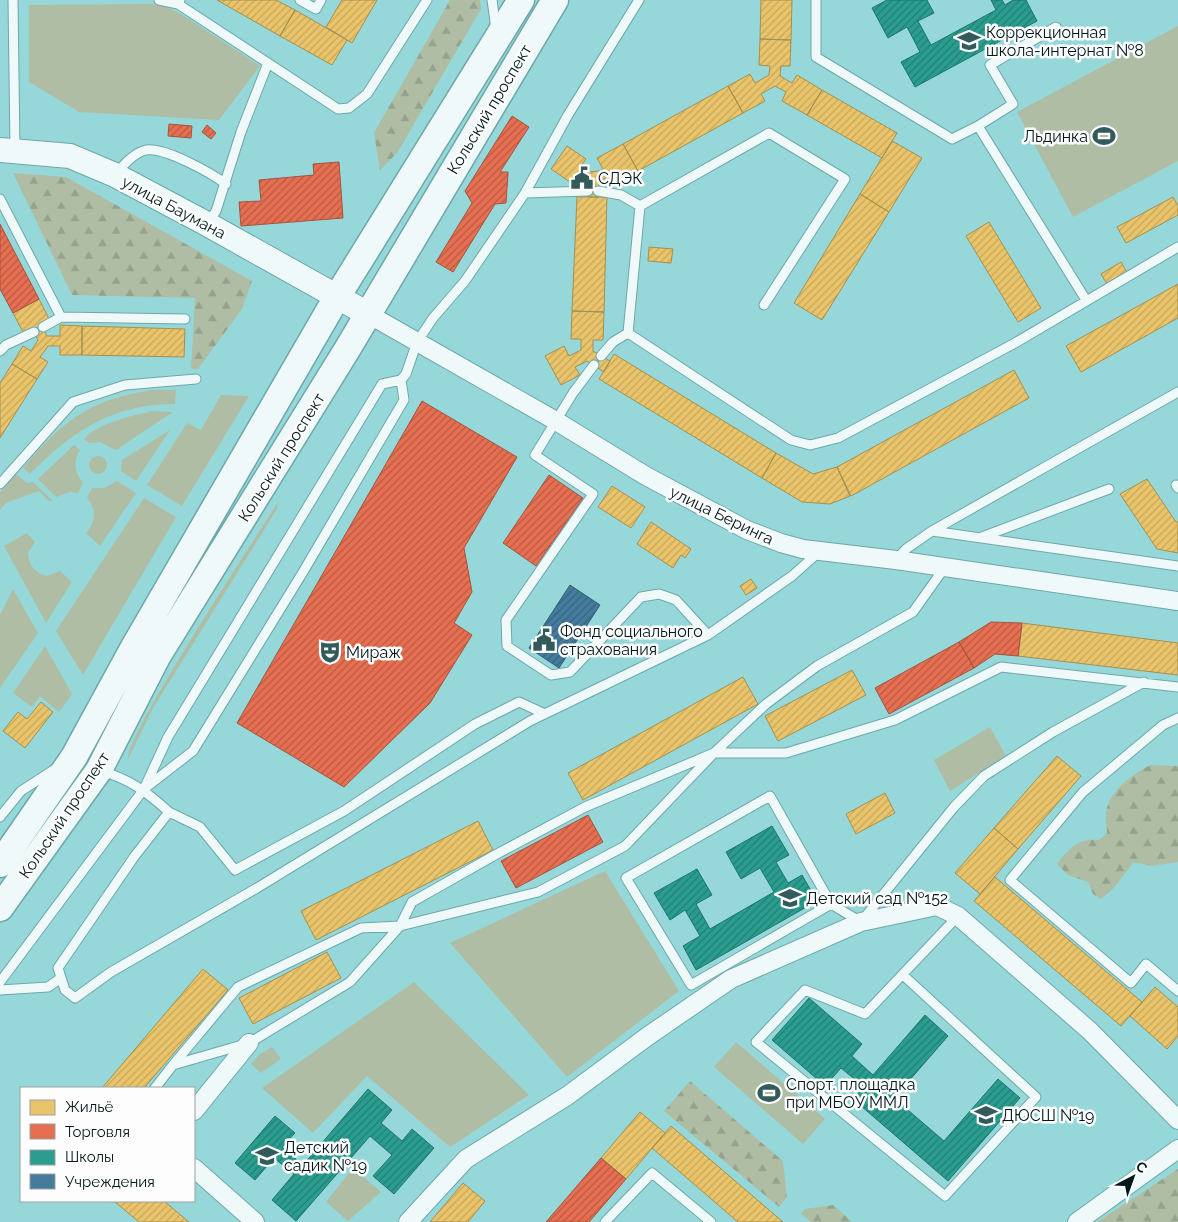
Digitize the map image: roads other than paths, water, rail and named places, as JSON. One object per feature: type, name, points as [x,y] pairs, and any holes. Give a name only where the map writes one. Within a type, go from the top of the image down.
[{"type":"main road","name":"Кольский проспект","points":[[0,864],[74,757],[134,647],[337,297],[521,0]]},
{"type":"main road","name":"Кольский проспект","points":[[0,908],[99,770],[157,657],[368,314],[555,0]]},
{"type":"street","name":"улица Баумана","points":[[8,151],[70,156],[115,176],[207,224],[368,314]]},
{"type":"street","name":"улица Беринга","points":[[368,314],[556,421],[646,476],[747,530],[780,543],[819,551],[896,560],[1178,601]]},
{"type":"street","points":[[410,1221],[466,1159],[567,1096],[648,1036],[731,979],[861,922],[937,906],[958,916],[1090,1031],[1178,1120]]},
{"type":"street","points":[[195,1110],[249,1043]]},
{"type":"street","points":[[1078,1222],[1178,1148]]},
{"type":"street","points":[[195,1169],[255,1222]]},
{"type":"lane","points":[[8,151],[13,0]]},
{"type":"lane","points":[[159,0],[179,2],[338,109],[349,108],[367,94],[427,0]]},
{"type":"lane","points":[[300,0],[316,9],[321,0]]},
{"type":"lane","points":[[492,0],[498,38]]},
{"type":"lane","points":[[0,982],[144,788],[173,729],[382,384],[401,380],[406,374],[417,342],[433,318],[465,281],[525,193],[568,116],[639,0]]},
{"type":"lane","points":[[816,0],[816,58],[952,139],[978,126],[1013,104],[990,65],[1056,28]]},
{"type":"lane","points":[[207,224],[216,211],[241,132],[268,63]]},
{"type":"lane","points":[[978,126],[1086,300]]},
{"type":"lane","points":[[640,206],[769,133],[845,179],[764,305]]},
{"type":"lane","points":[[115,176],[123,165],[136,155],[147,150],[160,151],[215,176],[226,184]]},
{"type":"lane","points":[[525,193],[588,191]]},
{"type":"lane","points":[[598,191],[621,196],[640,206]]},
{"type":"lane","points":[[0,199],[61,317]]},
{"type":"lane","points":[[628,333],[640,206]]},
{"type":"lane","points":[[628,333],[791,440],[810,445],[838,438],[1015,343],[1178,247]]},
{"type":"lane","points":[[42,327],[61,317],[185,319]]},
{"type":"lane","points":[[0,351],[6,345],[34,332]]},
{"type":"lane","points":[[601,356],[613,342],[628,333]]},
{"type":"lane","points":[[594,365],[535,455],[593,494],[506,620],[508,646],[551,676],[570,672],[641,597],[659,594],[676,600],[708,636]]},
{"type":"lane","points":[[0,484],[73,402],[125,385],[196,379]]},
{"type":"lane","points":[[144,788],[193,751],[303,572],[404,400],[401,380]]},
{"type":"lane","points":[[896,560],[906,549],[932,531],[1178,392]]},
{"type":"lane","points":[[980,538],[1109,489]]},
{"type":"lane","points":[[932,531],[1178,566]]},
{"type":"lane","points":[[170,812],[134,857],[58,968],[65,990],[75,998],[111,972],[257,888],[543,713],[708,636],[792,576],[819,551]]},
{"type":"lane","points":[[156,1087],[238,987],[361,928],[400,926],[538,892],[625,846],[714,754],[766,704],[817,666],[913,612],[945,568]]},
{"type":"lane","points":[[173,1065],[249,1043],[350,982],[400,926],[412,902],[585,807],[714,754],[786,753],[895,720],[1001,667],[1178,687]]},
{"type":"lane","points":[[831,904],[692,985],[626,878],[770,796],[831,904],[861,922],[954,807],[984,776],[1053,732],[1144,682]]},
{"type":"lane","points":[[99,770],[115,774],[144,788],[170,812],[200,827],[234,870],[344,810],[475,724],[519,702],[543,713]]},
{"type":"lane","points":[[1178,718],[1163,725],[1083,792],[1010,880],[1131,983],[1146,964],[1178,991]]},
{"type":"lane","points":[[0,818],[21,790],[74,757]]},
{"type":"lane","points":[[903,975],[1036,1098],[945,1196],[756,1042],[805,990],[865,1014],[958,916]]},
{"type":"lane","points":[[0,990],[48,987],[61,978]]},
{"type":"lane","points":[[605,1222],[652,1173],[710,1222]]},
{"type":"place","name":"Коррекционная школа-интернат №8","points":[[969,41]]},
{"type":"place","name":"Льдинка","points":[[1104,136]]},
{"type":"place","name":"СДЭК","points":[[582,178]]},
{"type":"place","name":"Фонд социального страхования","points":[[544,640]]},
{"type":"place","name":"Мираж","points":[[330,652]]},
{"type":"place","name":"Детский сад №152","points":[[790,898]]},
{"type":"place","name":"Спорт. площадка при МБОУ ММЛ","points":[[769,1093]]},
{"type":"place","name":"ДЮСШ №19","points":[[986,1115]]},
{"type":"place","name":"Детский садик №19","points":[[267,1156]]}]
